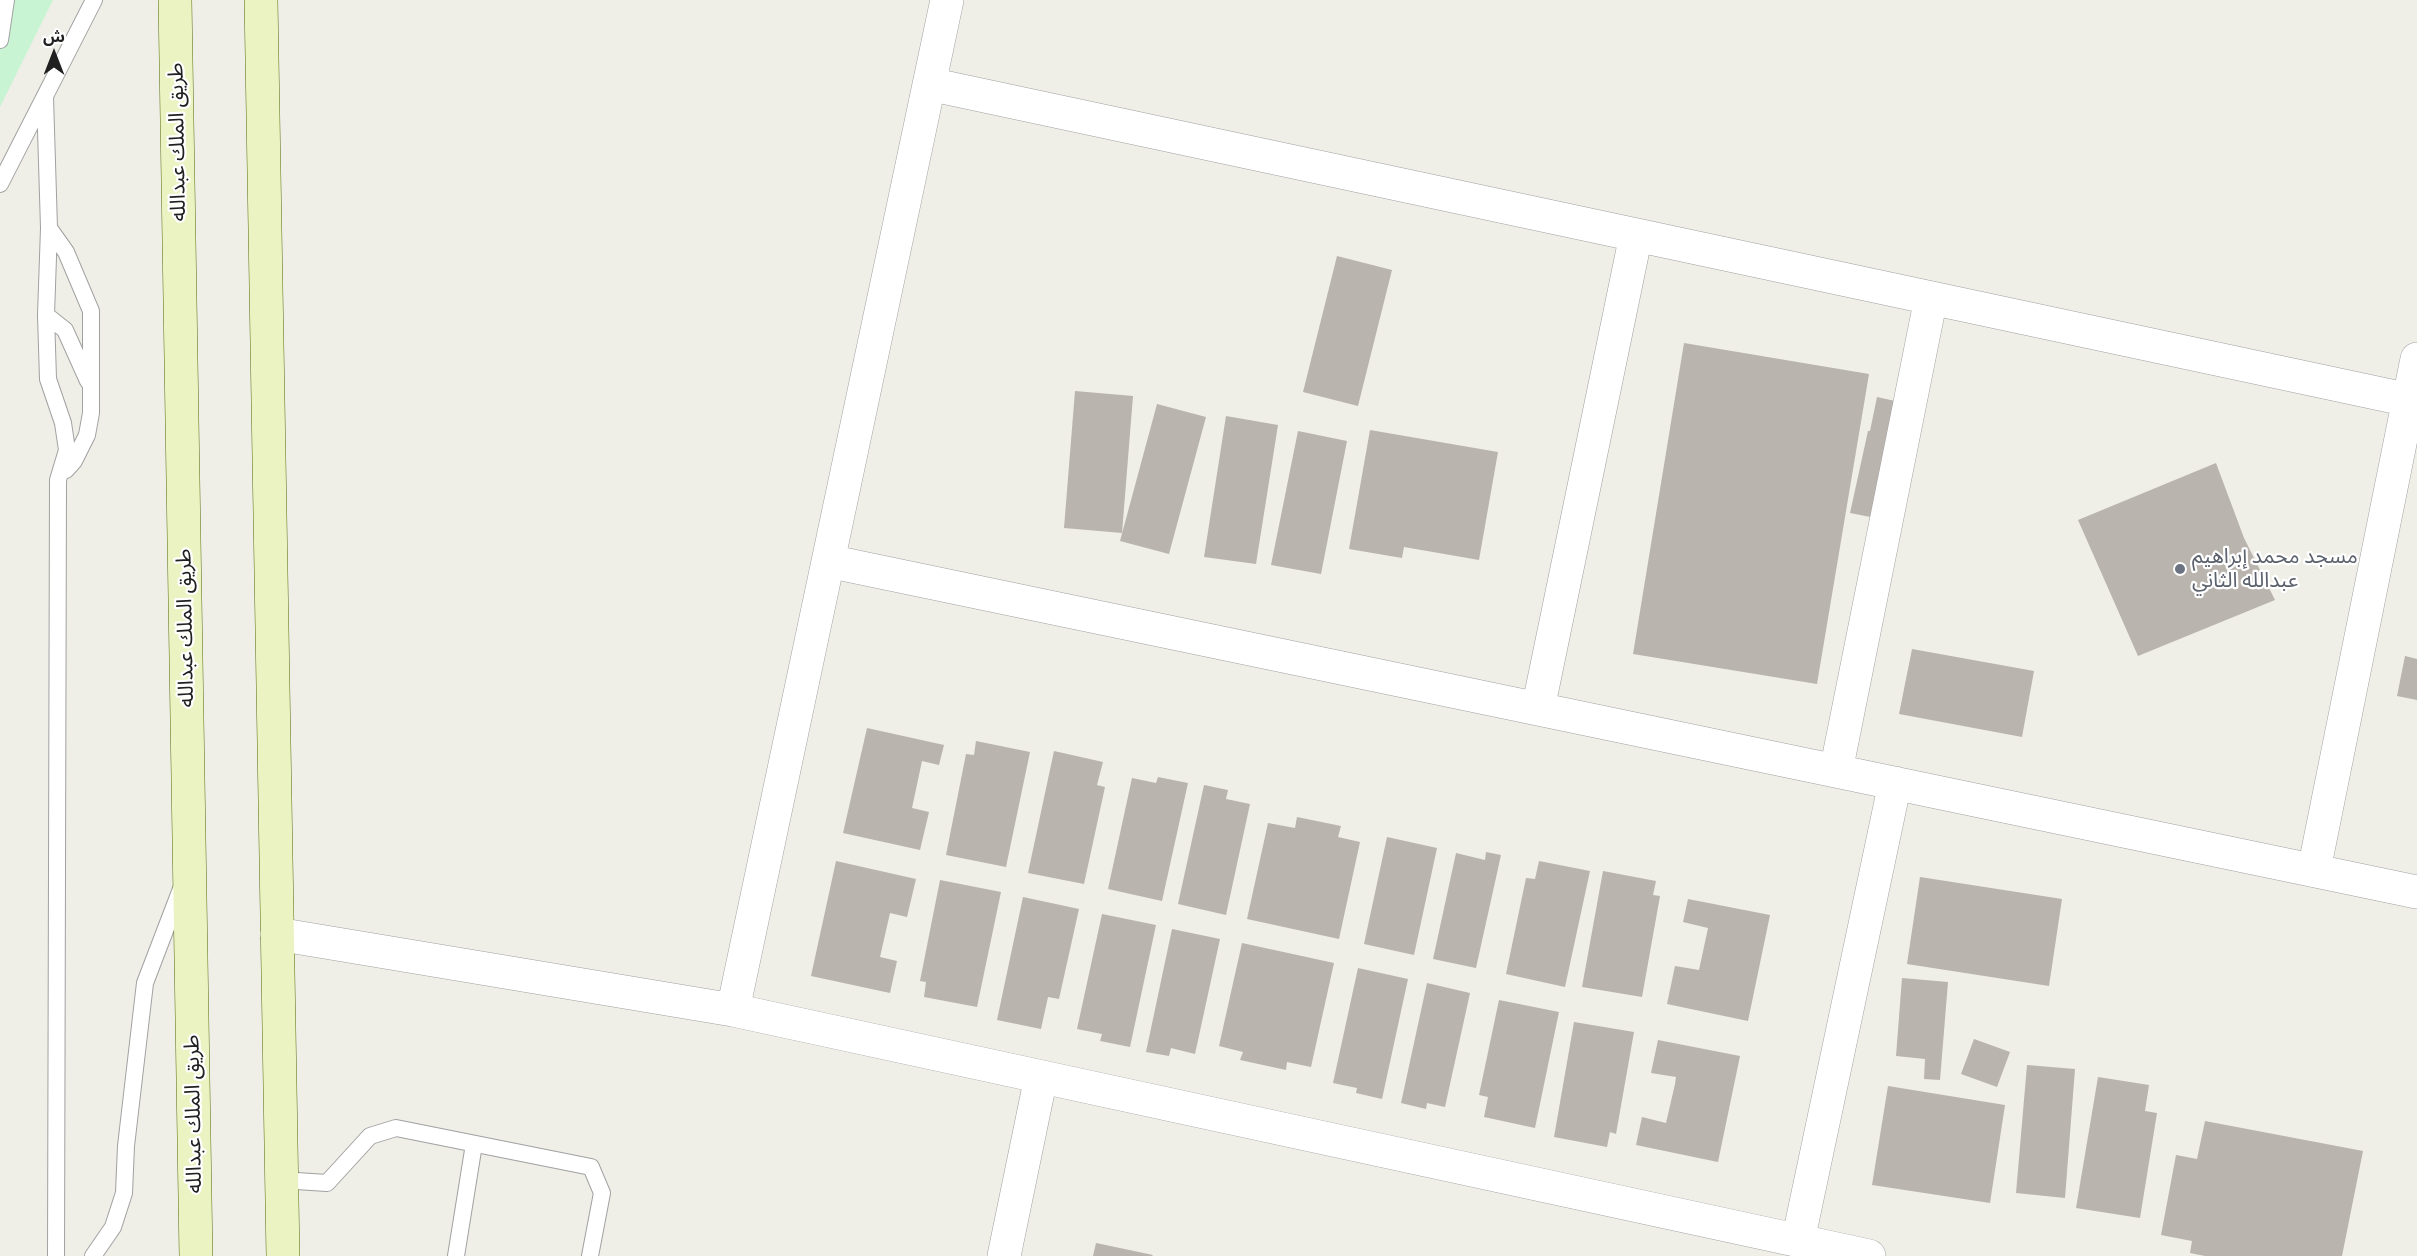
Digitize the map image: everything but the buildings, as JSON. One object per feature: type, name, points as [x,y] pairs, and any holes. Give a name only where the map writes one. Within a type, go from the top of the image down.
[{"type":"street","name":"طريق الملك عبدالله","points":[[175,0],[196,1256]]},
{"type":"street","points":[[261,0],[283,1256]]},
{"type":"street","points":[[733,1010],[946,0]]},
{"type":"street","points":[[929,84],[2409,400]]},
{"type":"street","points":[[1538,709],[1636,235]]},
{"type":"street","points":[[1836,771],[1931,298]]},
{"type":"street","points":[[2314,870],[2417,359]]},
{"type":"street","points":[[828,561],[2417,892]]},
{"type":"street","points":[[1798,1240],[1895,783]]},
{"type":"street","points":[[277,934],[733,1010],[1869,1256]]},
{"type":"street","points":[[1004,1256],[1041,1077]]},
{"type":"lane","points":[[0,40],[6,0]]},
{"type":"lane","points":[[0,184],[94,0]]},
{"type":"lane","points":[[45,97],[49,228],[46,315],[48,380],[63,423],[66,450],[58,480],[56,1256]]},
{"type":"lane","points":[[49,228],[66,252],[91,311],[91,413],[87,435],[74,461],[58,480]]},
{"type":"lane","points":[[46,315],[65,330],[91,389]]},
{"type":"lane","points":[[93,1256],[112,1227],[124,1193],[130,1110],[145,983],[190,866]]},
{"type":"lane","points":[[281,1180],[327,1183],[370,1136],[396,1128],[591,1167],[602,1193],[590,1256]]},
{"type":"lane","points":[[456,1256],[474,1143]]},
{"type":"green space","points":[[6,0],[53,0],[0,107],[0,40]]},
{"type":"place","name":"مسجد محمد إبراهيم عبدالله الثاني","points":[[2180,569]]}]
